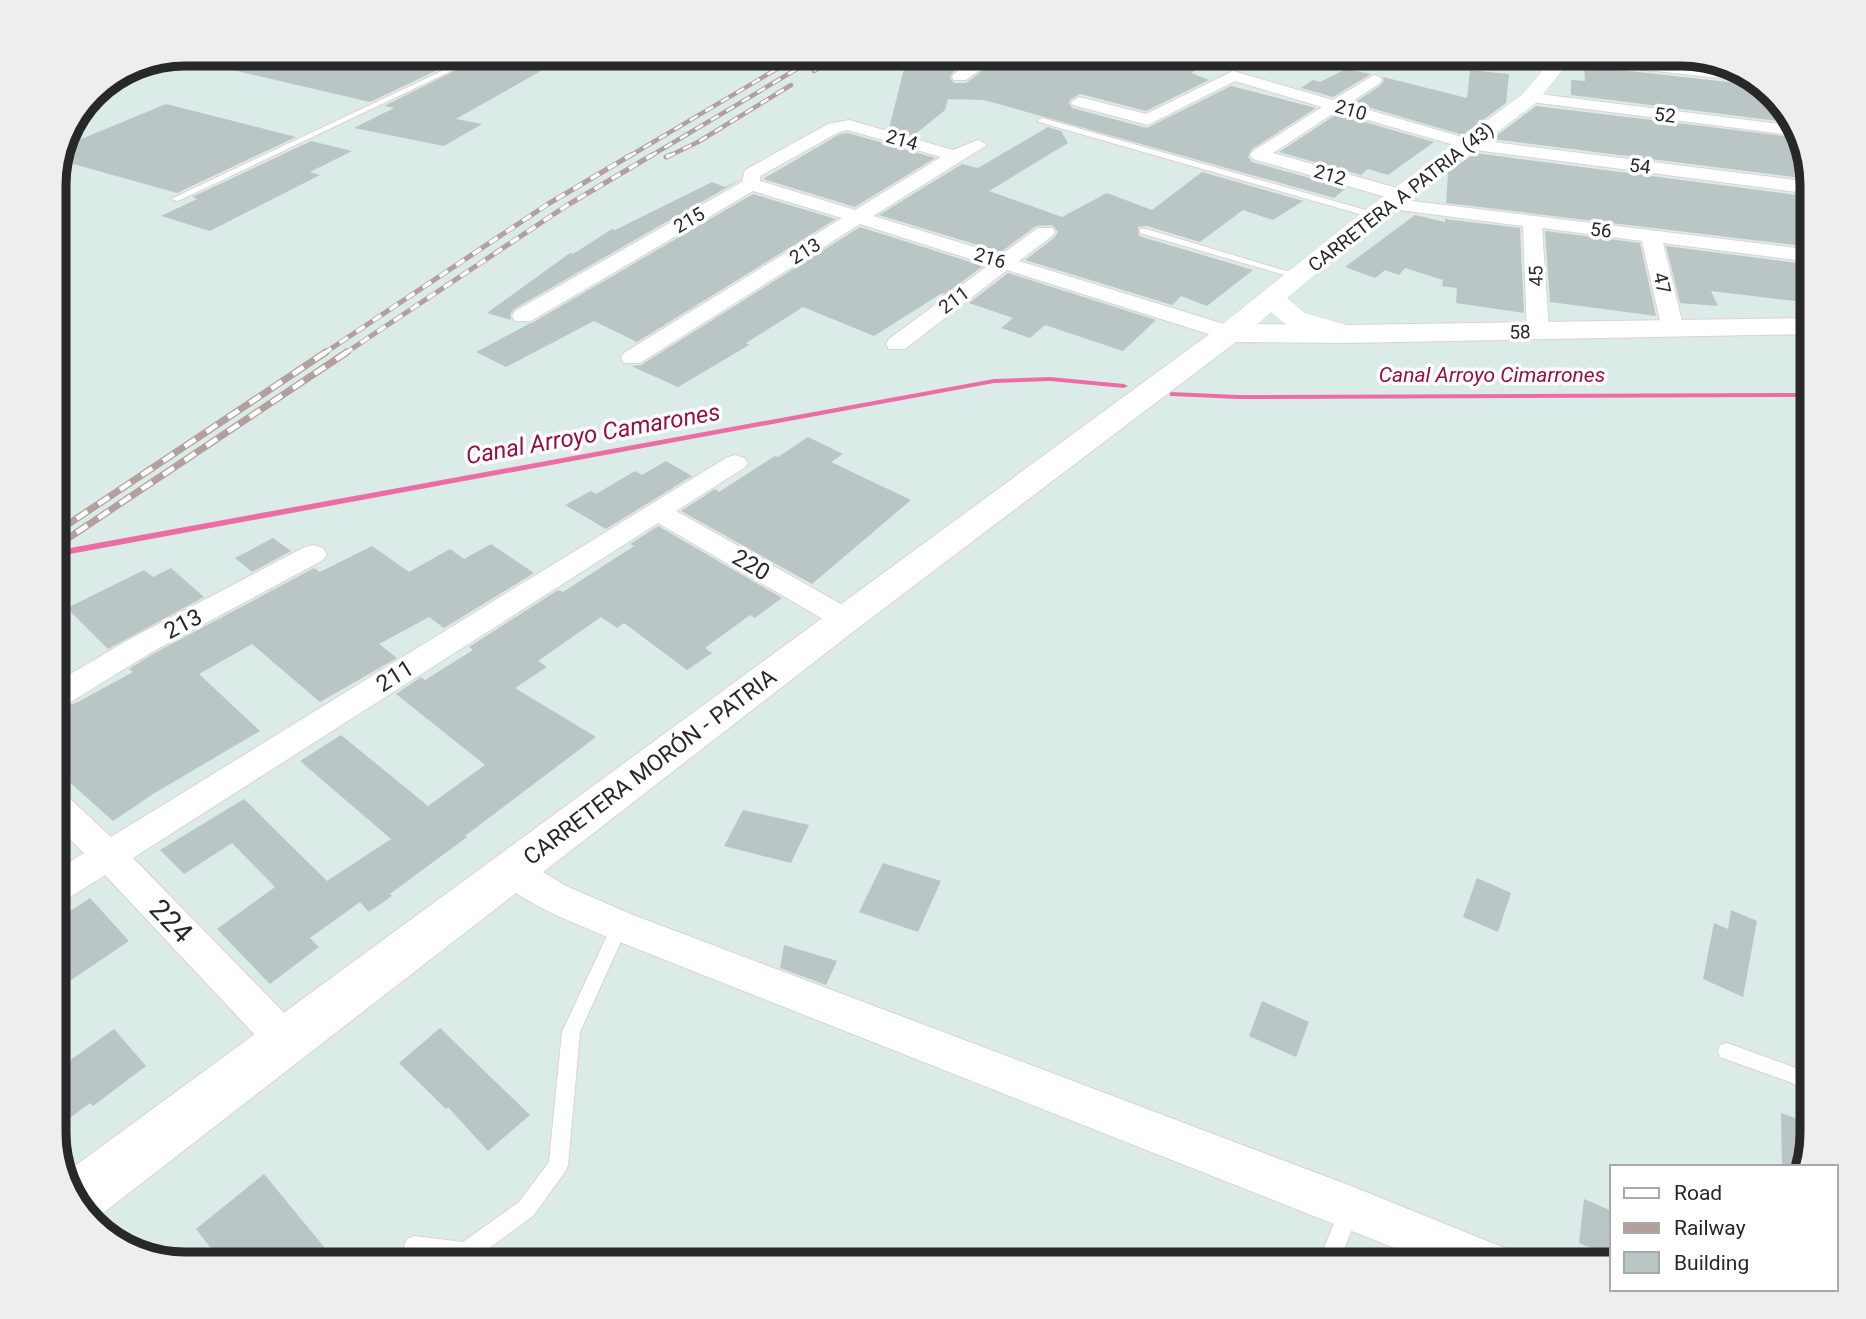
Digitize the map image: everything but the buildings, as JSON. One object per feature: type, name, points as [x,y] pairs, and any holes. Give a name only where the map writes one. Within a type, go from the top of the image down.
[{"type":"main road","name":"58","points":[[1228,333],[1347,334],[1800,326]]},
{"type":"main road","name":"CARRETERA MORÓN - PATRIA","points":[[83,1195],[285,1040],[1228,333]]},
{"type":"street","points":[[960,77],[977,66]]},
{"type":"street","name":"CARRETERA A PATRIA (43)","points":[[1228,333],[1388,205],[1530,98],[1557,66]]},
{"type":"street","points":[[1660,66],[1716,73]]},
{"type":"street","name":"210","points":[[1079,102],[1148,120],[1233,76],[1468,144]]},
{"type":"street","points":[[1338,106],[1374,80]]},
{"type":"street","name":"52","points":[[1530,98],[1785,129]]},
{"type":"street","name":"212","points":[[1338,106],[1259,156],[1388,205]]},
{"type":"street","name":"214","points":[[849,125],[955,156]]},
{"type":"street","name":"215","points":[[523,316],[751,184],[751,174],[834,128],[849,125]]},
{"type":"street","name":"54","points":[[1468,144],[1800,186]]},
{"type":"street","name":"213","points":[[632,358],[955,156],[978,145]]},
{"type":"street","name":"216","points":[[751,184],[1228,333]]},
{"type":"street","name":"56","points":[[1388,205],[1800,255]]},
{"type":"street","name":"45","points":[[1532,222],[1538,331]]},
{"type":"street","name":"211","points":[[897,344],[1045,232]]},
{"type":"street","name":"47","points":[[1651,236],[1673,329]]},
{"type":"street","points":[[1271,298],[1296,319],[1347,334]]},
{"type":"street","name":"211","points":[[67,881],[735,463]]},
{"type":"street","name":"220","points":[[657,512],[845,619]]},
{"type":"street","name":"213","points":[[67,690],[140,646],[313,554]]},
{"type":"street","name":"224","points":[[67,816],[108,855],[285,1040]]},
{"type":"street","points":[[513,871],[551,895],[620,926],[1351,1207],[1460,1252]]},
{"type":"lane","points":[[175,199],[458,66]]},
{"type":"lane","points":[[1042,120],[1388,205]]},
{"type":"lane","points":[[1143,231],[1298,276]]},
{"type":"lane","points":[[467,1252],[526,1209],[558,1165],[571,1032],[620,926]]},
{"type":"lane","points":[[1727,1051],[1800,1077]]},
{"type":"lane","points":[[1332,1252],[1351,1207]]},
{"type":"lane","points":[[414,1246],[459,1252]]},
{"type":"waterway","name":"Canal Arroyo Camarones","points":[[70,551],[994,381],[1050,379],[1124,386]]},
{"type":"waterway","name":"Canal Arroyo Cimarrones","points":[[1173,394],[1238,397],[1800,395]]},
{"type":"railway","points":[[628,157],[782,66]]},
{"type":"railway","points":[[649,157],[802,66]]},
{"type":"railway","points":[[814,71],[822,66]]},
{"type":"railway","points":[[667,157],[698,142],[791,85]]},
{"type":"railway","points":[[326,352],[548,204],[631,155]]},
{"type":"railway","points":[[347,352],[566,206],[652,155]]},
{"type":"railway","points":[[666,157],[670,155]]},
{"type":"railway","points":[[67,525],[326,352]]},
{"type":"railway","points":[[67,539],[347,352]]}]
